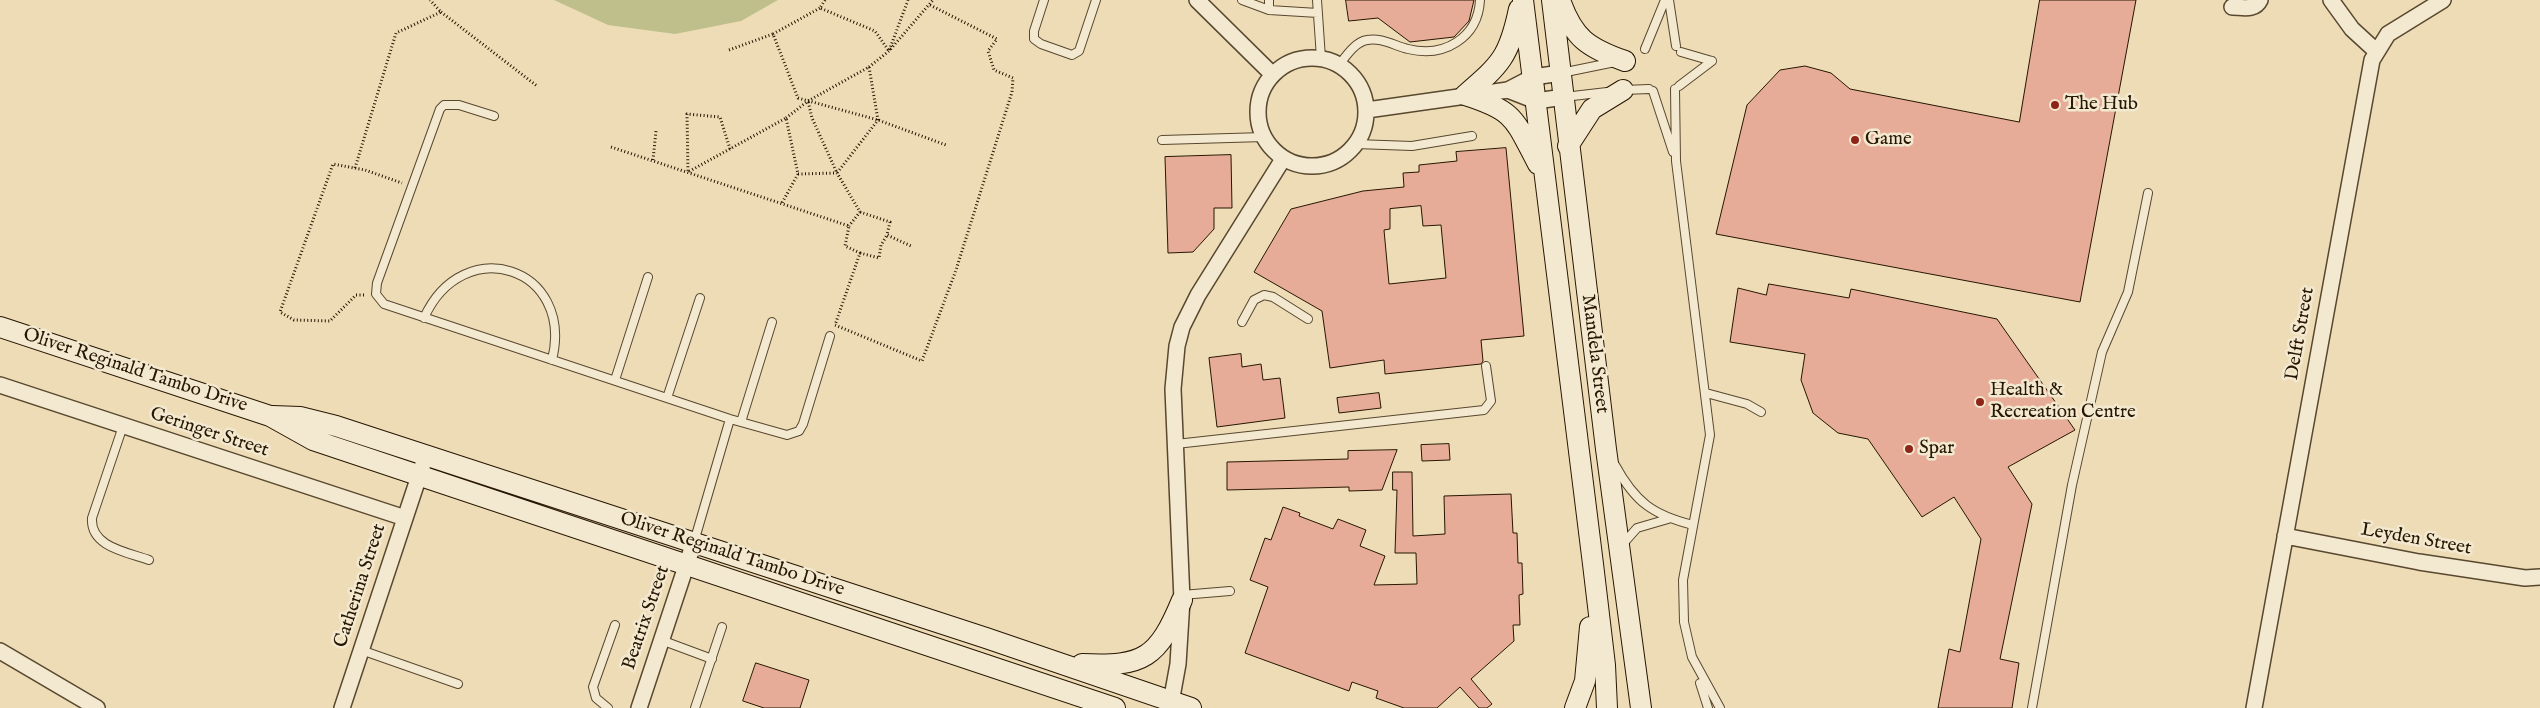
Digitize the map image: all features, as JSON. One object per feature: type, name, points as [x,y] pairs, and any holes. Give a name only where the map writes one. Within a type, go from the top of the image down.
[{"type":"main road","name":"Mandela Street","points":[[1521,0],[1533,77],[1593,564],[1605,665],[1607,708]]},
{"type":"main road","points":[[1465,95],[1494,70],[1507,52],[1514,32],[1521,0]]},
{"type":"main road","name":"Mandela Street","points":[[1552,0],[1568,146],[1619,554],[1641,708]]},
{"type":"main road","points":[[1560,0],[1570,24],[1583,41],[1600,52],[1629,60]]},
{"type":"main road","points":[[1568,146],[1592,109],[1624,90]]},
{"type":"main road","points":[[1465,95],[1491,103],[1508,114],[1519,128],[1544,175]]},
{"type":"main road","name":"Oliver Reginald Tambo Drive","points":[[0,327],[270,416],[314,440],[687,564],[1096,704],[1115,708]]},
{"type":"main road","name":"Oliver Reginald Tambo Drive","points":[[270,416],[315,420],[426,455],[1058,663],[1171,705],[1191,708]]},
{"type":"main road","points":[[1575,708],[1586,681],[1589,661],[1593,564]]},
{"type":"main road","points":[[1058,663],[1114,665],[1141,659],[1164,639],[1182,598]]},
{"type":"main road","points":[[1632,708],[1634,660]]},
{"type":"main road","points":[[1634,660],[1650,708]]},
{"type":"street","points":[[1197,0],[1272,74]]},
{"type":"street","points":[[2232,7],[2252,7],[2258,5],[2260,0]]},
{"type":"street","points":[[2331,0],[2352,28],[2376,51]]},
{"type":"street","name":"Delft Street","points":[[2254,708],[2368,76],[2376,51],[2382,40],[2395,29],[2443,0]]},
{"type":"street","points":[[1321,58],[1338,65],[1356,80],[1364,94],[1367,110],[1364,128],[1356,144],[1345,156],[1331,164],[1314,167],[1298,166],[1283,159],[1269,146],[1260,129],[1257,110],[1261,90],[1272,74],[1294,60],[1321,58]]},
{"type":"street","points":[[1367,110],[1508,90],[1533,77],[1561,73]]},
{"type":"street","points":[[1508,90],[1536,101],[1564,97]]},
{"type":"street","points":[[1171,705],[1180,647],[1182,598],[1174,362],[1182,327],[1198,295],[1283,159]]},
{"type":"street","name":"Geringer Street","points":[[0,386],[405,518]]},
{"type":"street","name":"Catherina Street","points":[[342,708],[426,455]]},
{"type":"street","name":"Leyden Street","points":[[2285,536],[2418,562],[2525,578],[2540,577]]},
{"type":"street","name":"Beatrix Street","points":[[639,708],[694,542]]},
{"type":"street","points":[[0,651],[97,708]]},
{"type":"lane","points":[[1044,0],[1034,31],[1034,39],[1072,55],[1079,51],[1096,0]]},
{"type":"lane","points":[[1242,0],[1269,10],[1318,13]]},
{"type":"lane","points":[[1269,0],[1269,10]]},
{"type":"lane","points":[[1317,0],[1321,58]]},
{"type":"lane","points":[[1338,65],[1357,45],[1367,40],[1378,39],[1417,50],[1446,48],[1455,44],[1473,26],[1479,10],[1480,0]]},
{"type":"lane","points":[[1667,0],[1679,49],[1712,61],[1677,88],[1676,161],[1710,435],[1683,580],[1683,606],[1688,642],[1708,708]]},
{"type":"lane","points":[[1646,49],[1667,0]]},
{"type":"lane","points":[[1561,73],[1629,60]]},
{"type":"lane","points":[[1564,97],[1624,90],[1651,90],[1676,161]]},
{"type":"lane","points":[[494,116],[459,105],[444,105],[438,112],[377,283],[377,296],[384,304],[730,419],[787,435],[799,431],[830,336]]},
{"type":"lane","points":[[1356,144],[1412,146],[1472,136]]},
{"type":"lane","points":[[1162,140],[1264,137]]},
{"type":"lane","points":[[2032,708],[2072,485],[2100,361],[2128,292],[2148,193]]},
{"type":"lane","points":[[424,318],[435,296],[465,274],[495,266],[516,272],[536,287],[550,309],[556,337],[552,360]]},
{"type":"lane","points":[[615,380],[648,277]]},
{"type":"lane","points":[[1242,322],[1254,300],[1264,294],[1308,319]]},
{"type":"lane","points":[[667,398],[700,298]]},
{"type":"lane","points":[[742,422],[772,322]]},
{"type":"lane","points":[[1176,444],[1484,410],[1491,401],[1486,366]]},
{"type":"lane","points":[[1706,393],[1747,404],[1761,412]]},
{"type":"lane","points":[[694,542],[730,419]]},
{"type":"lane","points":[[123,426],[91,525],[93,533],[102,542],[149,560]]},
{"type":"lane","points":[[1606,449],[1631,492],[1648,507],[1668,518],[1693,524]]},
{"type":"lane","points":[[1619,554],[1625,540],[1637,528],[1668,518]]},
{"type":"lane","points":[[1182,598],[1230,592]]},
{"type":"lane","points":[[608,708],[596,698],[593,687],[615,625]]},
{"type":"lane","points":[[695,708],[722,627]]},
{"type":"lane","points":[[661,640],[712,659]]},
{"type":"lane","points":[[361,650],[458,684]]},
{"type":"lane","points":[[1698,671],[1720,708]]},
{"type":"path","points":[[430,0],[441,12],[537,86]]},
{"type":"path","points":[[729,50],[773,34],[820,8],[825,0]]},
{"type":"path","points":[[889,51],[908,0]]},
{"type":"path","points":[[688,172],[786,118],[808,101],[869,67],[889,51],[934,0]]},
{"type":"path","points":[[860,253],[835,325],[922,361],[956,270],[1012,92],[1013,78],[994,70],[988,51],[997,39],[930,5]]},
{"type":"path","points":[[820,8],[875,31],[889,51]]},
{"type":"path","points":[[355,168],[396,33],[441,12]]},
{"type":"path","points":[[773,34],[798,98],[878,120],[946,145]]},
{"type":"path","points":[[837,173],[878,120],[869,67]]},
{"type":"path","points":[[808,101],[812,118],[837,173],[860,212],[890,222],[887,235],[881,245],[879,258],[860,253],[845,246],[849,226],[860,212]]},
{"type":"path","points":[[688,172],[686,114],[720,117],[730,149]]},
{"type":"path","points":[[782,203],[798,174],[786,118]]},
{"type":"path","points":[[653,160],[656,131]]},
{"type":"path","points":[[611,147],[849,226]]},
{"type":"path","points":[[377,296],[356,295],[330,321],[294,320],[280,312],[333,164],[355,168],[412,187]]},
{"type":"path","points":[[798,174],[837,173]]},
{"type":"path","points":[[887,235],[911,246]]},
{"type":"green space","points":[[554,0],[778,0],[741,21],[675,34],[608,25]]},
{"type":"building","points":[[1346,0],[1474,0],[1469,21],[1454,37],[1410,42],[1378,18],[1349,21]]},
{"type":"building","points":[[2040,0],[2136,0],[2080,302],[1716,234],[1747,105],[1780,70],[1805,66],[1831,73],[1850,89],[2019,122]]},
{"type":"building","points":[[1506,148],[1524,336],[1481,340],[1483,361],[1481,364],[1385,374],[1384,360],[1330,368],[1322,311],[1254,272],[1291,209],[1363,191],[1404,187],[1403,173],[1419,172],[1419,165],[1457,161],[1456,152]],"holes":[[[1421,206],[1423,226],[1441,225],[1446,278],[1389,284],[1384,230],[1390,229],[1390,209]]]},
{"type":"building","points":[[1231,155],[1232,208],[1214,208],[1214,229],[1193,252],[1168,253],[1165,157]]},
{"type":"building","points":[[1769,284],[1849,298],[1851,289],[1997,319],[2075,430],[2008,467],[2032,504],[2000,659],[2019,663],[2012,708],[1938,708],[1949,649],[1960,652],[1981,539],[1954,497],[1922,517],[1868,439],[1838,433],[1813,413],[1801,380],[1805,354],[1730,342],[1738,288],[1766,295]]},
{"type":"building","points":[[1241,354],[1242,367],[1261,364],[1263,380],[1280,378],[1285,418],[1217,427],[1209,358]]},
{"type":"building","points":[[1379,393],[1381,408],[1339,413],[1337,398]]},
{"type":"building","points":[[1449,444],[1450,460],[1422,461],[1421,445]]},
{"type":"building","points":[[1397,450],[1382,490],[1349,491],[1349,487],[1227,490],[1227,462],[1348,459],[1348,451]]},
{"type":"building","points":[[1393,472],[1412,472],[1413,536],[1445,534],[1444,496],[1511,494],[1513,533],[1517,533],[1518,563],[1522,563],[1523,594],[1519,595],[1520,625],[1513,625],[1514,641],[1471,679],[1492,704],[1487,708],[1479,708],[1460,687],[1437,708],[1404,708],[1376,698],[1378,691],[1352,682],[1349,691],[1245,653],[1268,587],[1250,580],[1265,538],[1271,540],[1283,507],[1300,513],[1299,516],[1333,529],[1338,519],[1366,530],[1360,546],[1385,556],[1374,585],[1417,584],[1416,553],[1395,553],[1397,490],[1393,490]]},
{"type":"building","points":[[756,663],[809,680],[800,708],[764,708],[743,701]]},
{"type":"place","name":"The Hub","points":[[2055,105]]},
{"type":"place","name":"Game","points":[[1855,140]]},
{"type":"place","name":"Health & Recreation Centre","points":[[1980,402]]},
{"type":"place","name":"Spar","points":[[1909,449]]}]
